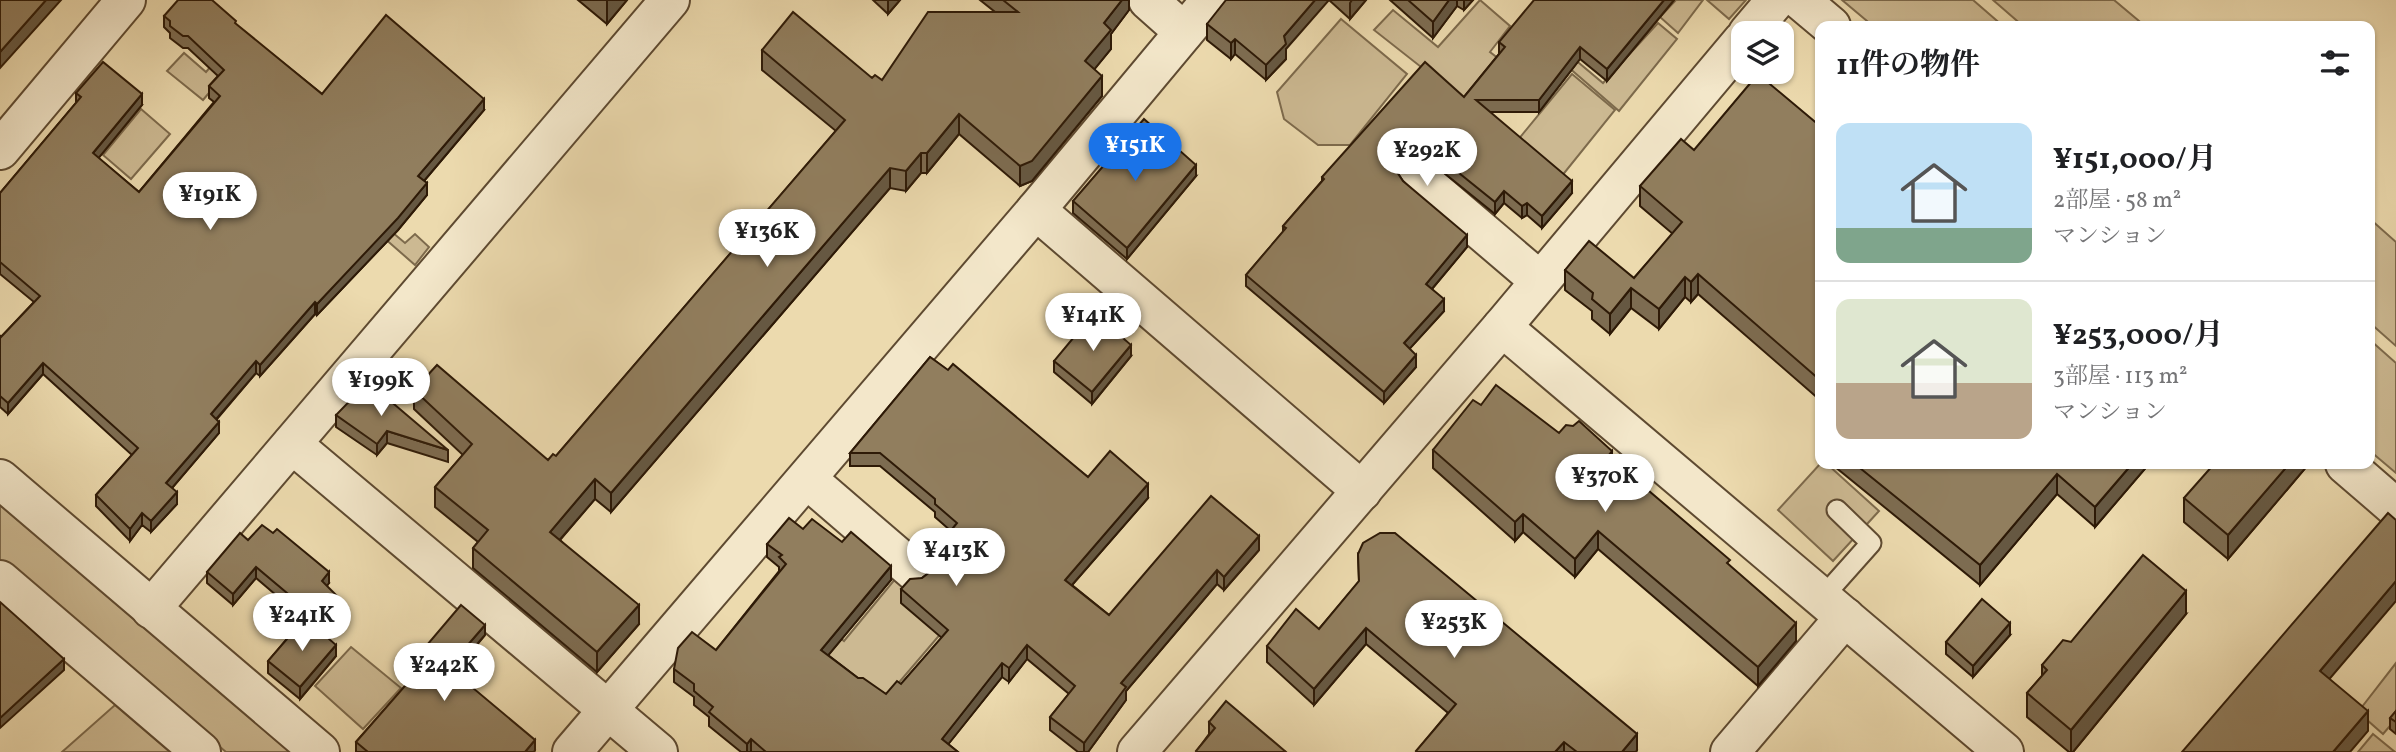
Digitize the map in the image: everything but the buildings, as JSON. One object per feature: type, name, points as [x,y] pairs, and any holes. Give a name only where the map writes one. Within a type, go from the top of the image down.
[{"type":"street","points":[[0,150],[127,0]]},
{"type":"street","points":[[151,609],[670,0]]},
{"type":"street","points":[[1148,0],[1184,32]]},
{"type":"street","points":[[572,752],[1036,210],[1211,0]]},
{"type":"street","points":[[1758,21],[1776,0]]},
{"type":"street","points":[[1800,0],[1825,21]]},
{"type":"street","points":[[1137,752],[1502,327],[1731,54]]},
{"type":"street","points":[[1418,177],[1540,282]]},
{"type":"street","points":[[1036,210],[1362,491]]},
{"type":"street","points":[[1502,327],[2004,752]]},
{"type":"street","points":[[292,444],[658,752]]},
{"type":"street","points":[[2351,469],[2396,508]]},
{"type":"street","points":[[0,479],[320,752]]},
{"type":"street","points":[[807,479],[914,571]]},
{"type":"street","points":[[0,580],[201,752]]},
{"type":"street","points":[[1730,752],[1834,607]]},
{"type":"lane","points":[[1834,607],[1871,543],[1836,510]]},
{"type":"shaded area","points":[[1480,0],[1510,26],[1490,52],[1499,59],[1463,100],[1374,30],[1393,10],[1438,47]]},
{"type":"shaded area","points":[[1676,0],[1703,0],[1678,33],[1660,17]]},
{"type":"shaded area","points":[[1707,0],[1746,0],[1729,19]]},
{"type":"shaded area","points":[[1842,0],[1973,0],[1997,21],[1867,21]]},
{"type":"shaded area","points":[[1993,0],[2114,0],[2139,21],[2017,21]]},
{"type":"shaded area","points":[[1341,19],[1407,74],[1350,145],[1318,145],[1284,119],[1277,92]]},
{"type":"shaded area","points":[[1658,23],[1677,39],[1619,111],[1567,66],[1573,58],[1603,83]]},
{"type":"shaded area","points":[[229,45],[241,55],[203,100],[167,71],[184,53],[206,72]]},
{"type":"shaded area","points":[[1572,74],[1615,110],[1561,177],[1517,141]]},
{"type":"shaded area","points":[[141,109],[170,134],[131,179],[103,155]]},
{"type":"shaded area","points":[[348,195],[405,243],[415,234],[429,247],[415,265],[343,202]]},
{"type":"shaded area","points":[[2375,223],[2396,242],[2396,346],[2375,327]]},
{"type":"shaded area","points":[[2375,344],[2396,363],[2396,473],[2375,455]]},
{"type":"shaded area","points":[[1815,469],[1833,469],[1879,511],[1833,561],[1778,510]]},
{"type":"shaded area","points":[[0,505],[290,752],[226,752],[0,560]]},
{"type":"shaded area","points":[[896,578],[949,624],[884,700],[788,624],[802,608],[844,641]]},
{"type":"shaded area","points":[[351,647],[401,688],[363,729],[315,686]]},
{"type":"shaded area","points":[[2396,663],[2396,719],[2383,734],[2358,712]]},
{"type":"shaded area","points":[[115,705],[170,752],[62,752]]},
{"type":"shaded area","points":[[2373,734],[2395,752],[2358,752]]}]
